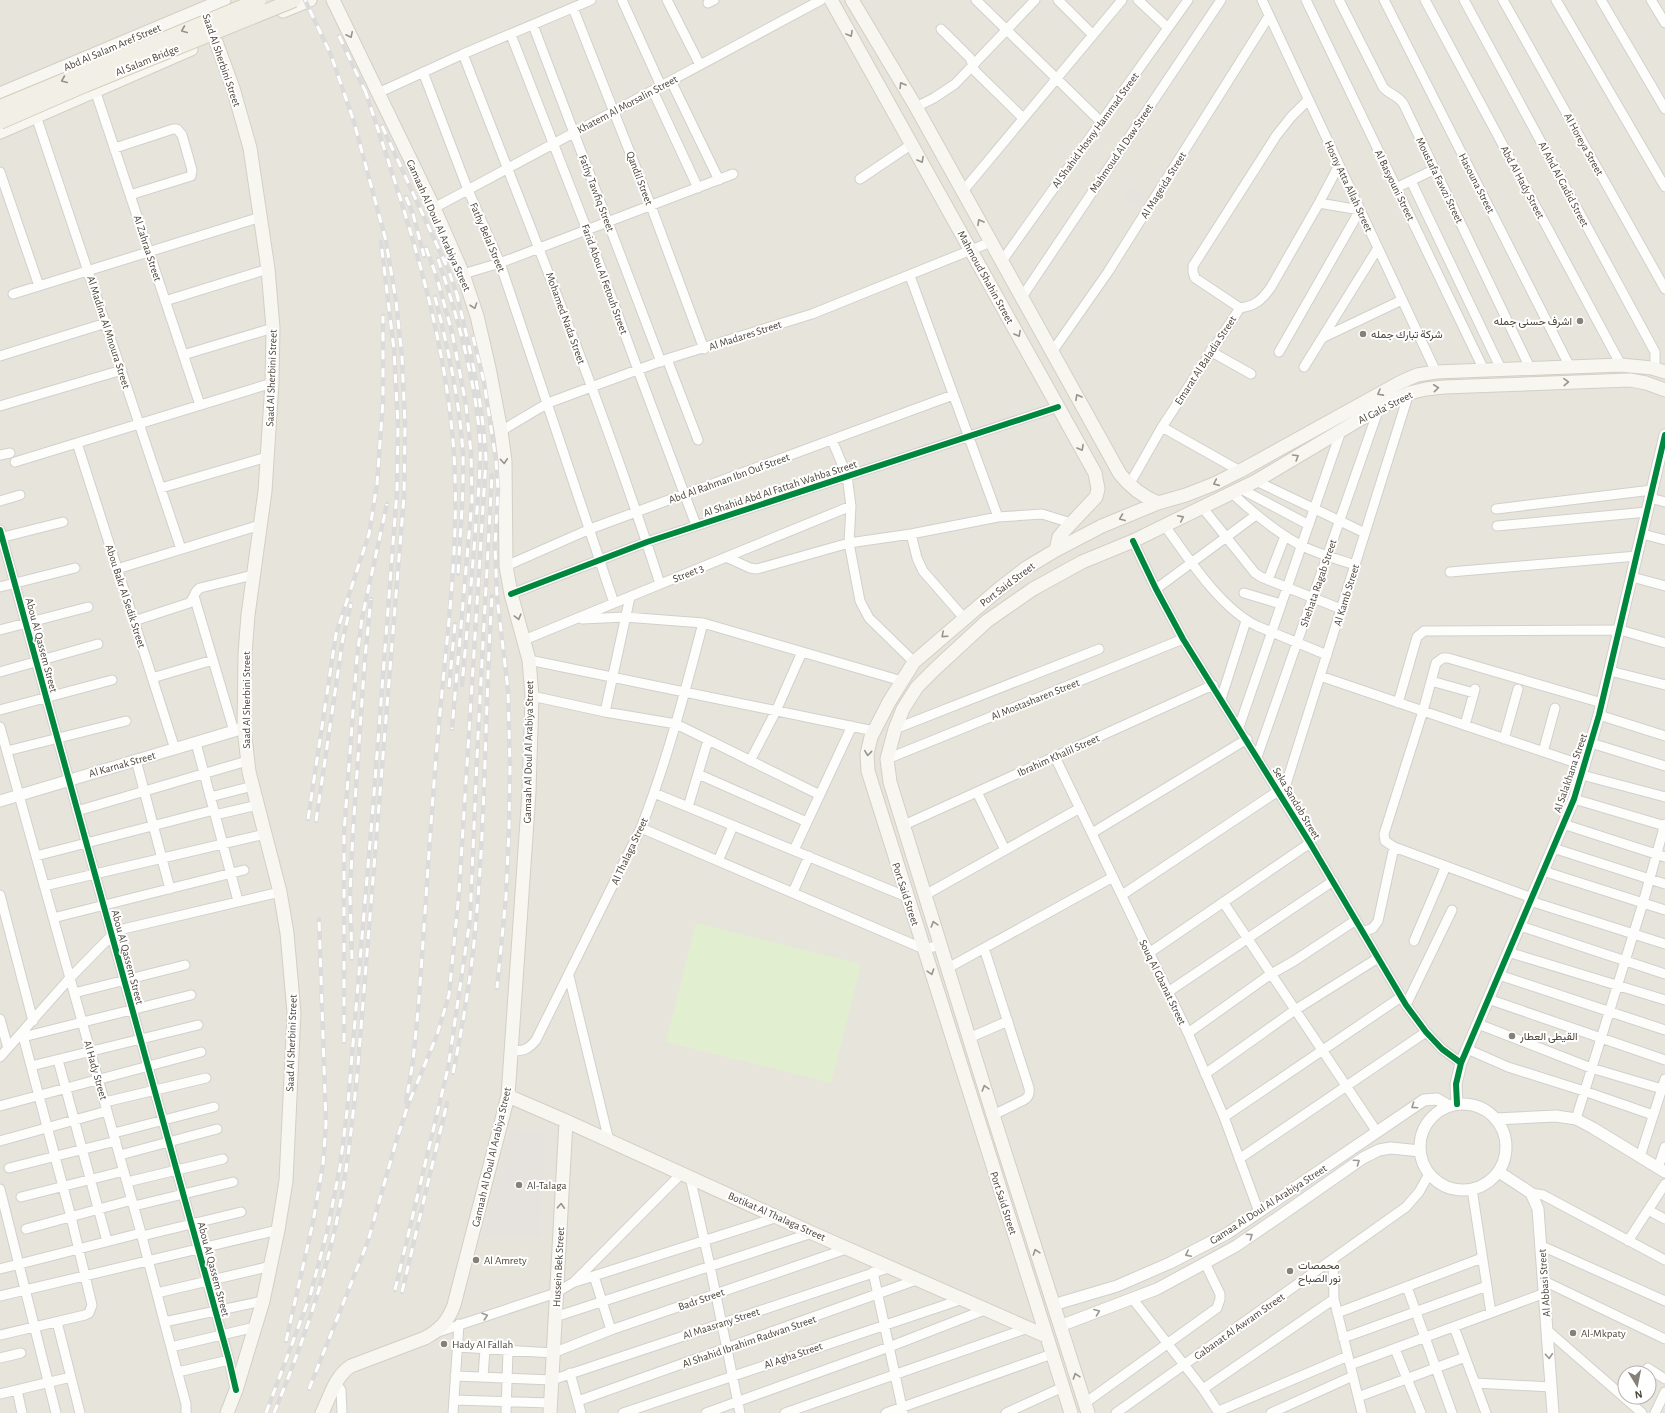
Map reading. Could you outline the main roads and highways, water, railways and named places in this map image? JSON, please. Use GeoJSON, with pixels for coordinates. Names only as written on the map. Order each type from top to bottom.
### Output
{"type":"FeatureCollection","features":[{"type":"Feature","properties":{"kind":"main road","name":"Abd Al Salam Aref Street"},"geometry":{"type":"LineString","coordinates":[[0,94],[224,0]]}},
{"type":"Feature","properties":{"kind":"main road","name":"Al Salam Bridge"},"geometry":{"type":"LineString","coordinates":[[0,107],[259,0]]}},
{"type":"Feature","properties":{"kind":"main road","name":"Al Salam Bridge"},"geometry":{"type":"LineString","coordinates":[[0,122],[84,85],[294,0]]}},
{"type":"Feature","properties":{"kind":"main road"},"geometry":{"type":"LineString","coordinates":[[0,132],[216,38],[310,0]]}},
{"type":"Feature","properties":{"kind":"main road","name":"Gamaah Al Doul Al Arabiya Street"},"geometry":{"type":"LineString","coordinates":[[322,1413],[336,1383],[342,1374],[351,1366],[435,1333],[443,1326],[450,1316],[454,1305],[508,1096],[529,792],[532,696],[529,660],[511,594],[506,566],[505,461],[501,430],[490,368],[477,316],[463,274],[434,208],[333,0]]}},
{"type":"Feature","properties":{"kind":"main road","name":"Mahmoud Shahin Street"},"geometry":{"type":"LineString","coordinates":[[831,0],[1095,473],[1098,481],[1096,497],[1059,537],[1056,550]]}},
{"type":"Feature","properties":{"kind":"main road","name":"Mahmoud Shahin Street"},"geometry":{"type":"LineString","coordinates":[[852,0],[916,107],[1120,474],[1142,496],[1158,503]]}},
{"type":"Feature","properties":{"kind":"main road","name":"Saad Al Sherbini Street"},"geometry":{"type":"LineString","coordinates":[[204,9],[216,38],[233,88],[250,148],[268,269],[273,328],[272,383],[265,491],[248,615],[239,730],[280,892],[287,933],[294,1013],[286,1181],[278,1230],[263,1301],[236,1390],[227,1413]]}},
{"type":"Feature","properties":{"kind":"main road"},"geometry":{"type":"LineString","coordinates":[[931,178],[950,169]]}},
{"type":"Feature","properties":{"kind":"main road","name":"Al Gala' Street"},"geometry":{"type":"LineString","coordinates":[[1158,503],[1186,495],[1240,472],[1401,382],[1418,375],[1436,372],[1621,365],[1660,369]]}},
{"type":"Feature","properties":{"kind":"main road"},"geometry":{"type":"LineString","coordinates":[[1536,368],[1542,383]]}},
{"type":"Feature","properties":{"kind":"main road","name":"Al Gala' Street"},"geometry":{"type":"LineString","coordinates":[[1133,541],[1256,481],[1379,408],[1409,393],[1444,387],[1630,380],[1646,383],[1665,390]]}},
{"type":"Feature","properties":{"kind":"main road"},"geometry":{"type":"LineString","coordinates":[[1326,424],[1337,433]]}},
{"type":"Feature","properties":{"kind":"main road","name":"Port Said Street"},"geometry":{"type":"LineString","coordinates":[[1071,1413],[907,897],[868,771],[867,754],[874,731],[914,662],[964,618],[1026,568],[1056,550],[1102,526],[1158,503]]}},
{"type":"Feature","properties":{"kind":"main road","name":"Port Said Street"},"geometry":{"type":"LineString","coordinates":[[1086,1408],[993,1115],[890,782],[887,759],[895,729],[903,709],[917,688],[934,669],[987,621],[1032,589],[1082,562],[1133,541]]}},
{"type":"Feature","properties":{"kind":"main road"},"geometry":{"type":"LineString","coordinates":[[976,608],[987,621]]}},
{"type":"Feature","properties":{"kind":"main road","name":"Botikat Al Thalaga Street"},"geometry":{"type":"LineString","coordinates":[[508,1096],[779,1216],[812,1233],[891,1266],[1046,1336]]}},
{"type":"Feature","properties":{"kind":"main road","name":"Hussein Bek Street"},"geometry":{"type":"LineString","coordinates":[[550,1408],[566,1121]]}},
{"type":"Feature","properties":{"kind":"railway"},"geometry":{"type":"LineString","coordinates":[[274,1413],[303,1339],[327,1262],[342,1193],[347,1160],[357,1077],[404,496],[405,424],[402,357],[396,301],[386,241],[354,122],[331,55],[305,0]]}},
{"type":"Feature","properties":{"kind":"railway"},"geometry":{"type":"LineString","coordinates":[[339,36],[367,95]]}},
{"type":"Feature","properties":{"kind":"railway"},"geometry":{"type":"LineString","coordinates":[[365,90],[405,212],[428,294],[445,378],[454,456],[454,562],[437,740],[418,1011],[413,1061],[406,1102]]}},
{"type":"Feature","properties":{"kind":"railway"},"geometry":{"type":"LineString","coordinates":[[382,126],[448,269],[459,300]]}},
{"type":"Feature","properties":{"kind":"railway"},"geometry":{"type":"LineString","coordinates":[[406,197],[413,214],[424,256]]}},
{"type":"Feature","properties":{"kind":"railway"},"geometry":{"type":"LineString","coordinates":[[266,1413],[310,1296],[327,1232],[340,1167],[348,1103],[373,807],[397,491],[398,425],[394,350],[381,242]]}},
{"type":"Feature","properties":{"kind":"railway"},"geometry":{"type":"LineString","coordinates":[[426,248],[436,275],[452,332],[466,405],[471,453],[472,500],[452,729]]}},
{"type":"Feature","properties":{"kind":"railway"},"geometry":{"type":"LineString","coordinates":[[438,259],[465,349],[478,419],[480,441],[478,492],[462,685]]}},
{"type":"Feature","properties":{"kind":"railway"},"geometry":{"type":"LineString","coordinates":[[309,1389],[368,1241],[408,1105],[437,1035],[449,995],[459,893],[486,459],[479,397],[457,295]]}},
{"type":"Feature","properties":{"kind":"railway"},"geometry":{"type":"LineString","coordinates":[[435,297],[453,375],[463,455],[462,514],[458,574]]}},
{"type":"Feature","properties":{"kind":"railway"},"geometry":{"type":"LineString","coordinates":[[308,819],[336,634],[369,534],[377,484],[383,401],[383,316]]}},
{"type":"Feature","properties":{"kind":"railway"},"geometry":{"type":"LineString","coordinates":[[473,337],[484,382],[496,461],[498,489],[495,546],[497,597],[508,690],[510,764],[509,828],[506,897],[497,988]]}},
{"type":"Feature","properties":{"kind":"railway"},"geometry":{"type":"LineString","coordinates":[[395,1290],[448,1068],[470,919],[492,475]]}},
{"type":"Feature","properties":{"kind":"railway"},"geometry":{"type":"LineString","coordinates":[[344,1042],[344,833],[357,657],[362,618],[387,504]]}},
{"type":"Feature","properties":{"kind":"railway"},"geometry":{"type":"LineString","coordinates":[[453,1073],[467,998],[476,921],[482,840],[492,596]]}},
{"type":"Feature","properties":{"kind":"railway"},"geometry":{"type":"LineString","coordinates":[[352,959],[350,896],[353,831],[365,657],[371,599]]}},
{"type":"Feature","properties":{"kind":"railway"},"geometry":{"type":"LineString","coordinates":[[316,821],[343,638],[351,604]]}},
{"type":"Feature","properties":{"kind":"railway"},"geometry":{"type":"LineString","coordinates":[[449,687],[455,624]]}},
{"type":"Feature","properties":{"kind":"railway"},"geometry":{"type":"LineString","coordinates":[[286,1341],[313,1222],[323,1164],[326,1124],[319,919]]}},
{"type":"Feature","properties":{"kind":"railway"},"geometry":{"type":"LineString","coordinates":[[402,1292],[447,1103]]}},
{"type":"Feature","properties":{"kind":"place","name":"اشرف حسنى جمله"},"geometry":{"type":"Point","coordinates":[1580,321]}},
{"type":"Feature","properties":{"kind":"place","name":"شركة تبارك جمله"},"geometry":{"type":"Point","coordinates":[1363,334]}},
{"type":"Feature","properties":{"kind":"place","name":"القيطى العطار"},"geometry":{"type":"Point","coordinates":[1512,1036]}},
{"type":"Feature","properties":{"kind":"place","name":"Al-Talaga"},"geometry":{"type":"Point","coordinates":[519,1185]}},
{"type":"Feature","properties":{"kind":"place","name":"Al Amrety"},"geometry":{"type":"Point","coordinates":[476,1260]}},
{"type":"Feature","properties":{"kind":"place","name":"محمصات نور الصباح"},"geometry":{"type":"Point","coordinates":[1290,1271]}},
{"type":"Feature","properties":{"kind":"place","name":"Al-Mkpaty"},"geometry":{"type":"Point","coordinates":[1573,1333]}},
{"type":"Feature","properties":{"kind":"place","name":"Hady Al Fallah"},"geometry":{"type":"Point","coordinates":[444,1344]}}]}
